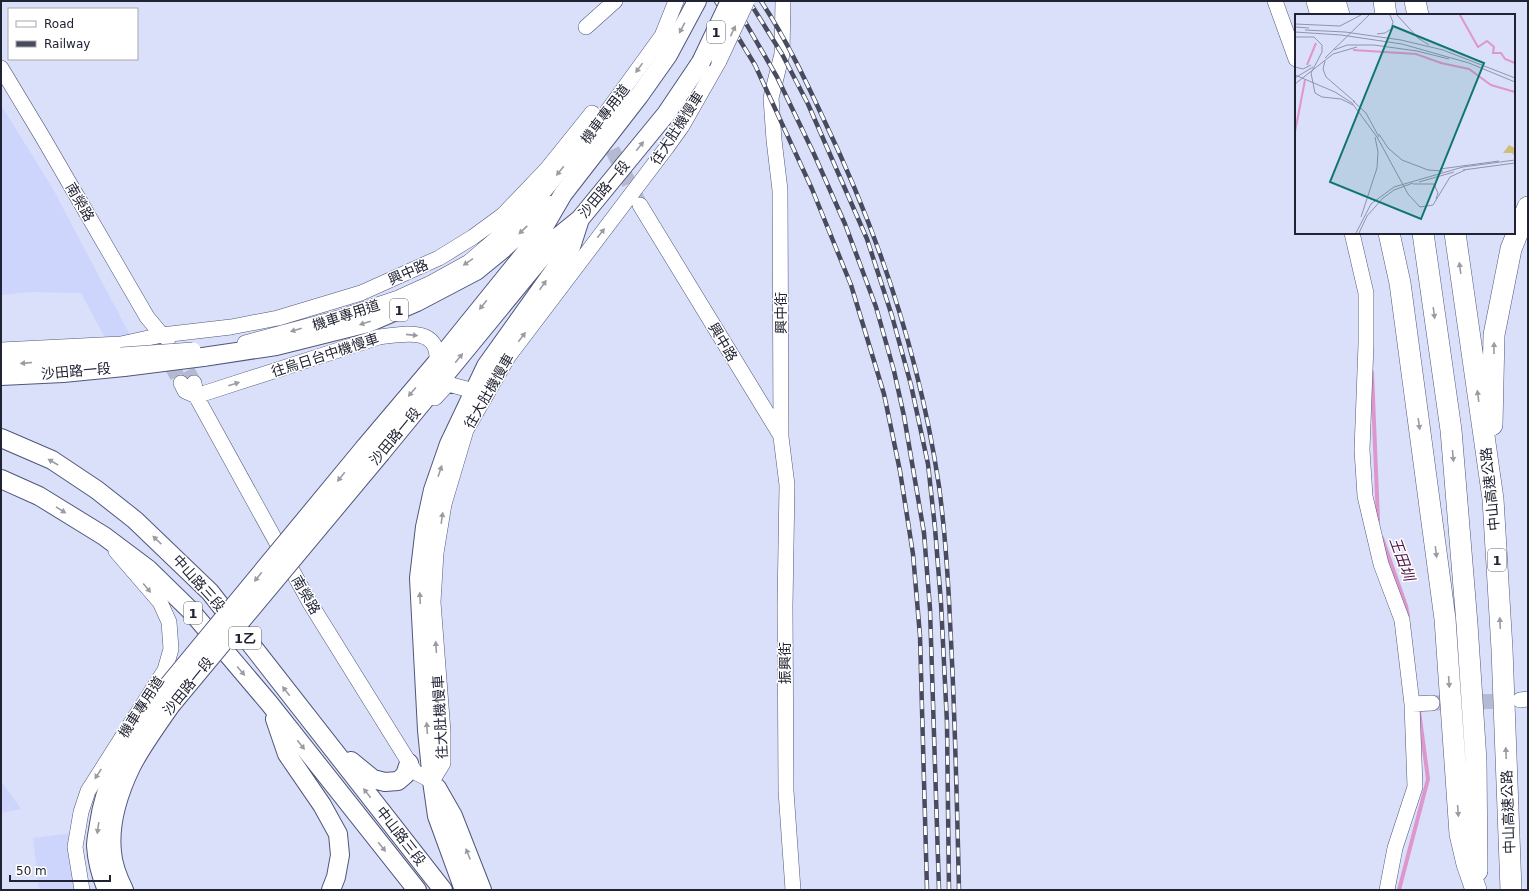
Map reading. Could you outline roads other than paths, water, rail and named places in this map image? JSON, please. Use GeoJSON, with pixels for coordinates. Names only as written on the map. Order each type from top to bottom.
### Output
{"type":"FeatureCollection","features":[{"type":"Feature","properties":{"kind":"highway"},"geometry":{"type":"LineString","coordinates":[[1317,1],[1321,14]]}},
{"type":"Feature","properties":{"kind":"highway"},"geometry":{"type":"LineString","coordinates":[[1335,1],[1339,14]]}},
{"type":"Feature","properties":{"kind":"highway"},"geometry":{"type":"LineString","coordinates":[[1384,1],[1386,14]]}},
{"type":"Feature","properties":{"kind":"highway"},"geometry":{"type":"LineString","coordinates":[[1415,1],[1418,14]]}},
{"type":"Feature","properties":{"kind":"highway"},"geometry":{"type":"LineString","coordinates":[[1493,499],[1492,444],[1494,335],[1510,248],[1528,208]]}},
{"type":"Feature","properties":{"kind":"highway"},"geometry":{"type":"LineString","coordinates":[[1378,234],[1398,332],[1416,402]]}},
{"type":"Feature","properties":{"kind":"highway"},"geometry":{"type":"LineString","coordinates":[[1390,234],[1400,283],[1445,619],[1460,834],[1467,864],[1477,890]]}},
{"type":"Feature","properties":{"kind":"highway"},"geometry":{"type":"LineString","coordinates":[[1423,234],[1450,430],[1468,624],[1476,762],[1477,890]]}},
{"type":"Feature","properties":{"kind":"highway","name":"中山高速公路"},"geometry":{"type":"LineString","coordinates":[[1455,234],[1493,499],[1502,650],[1511,890]]}},
{"type":"Feature","properties":{"kind":"main road","name":"沙田路一段"},"geometry":{"type":"LineString","coordinates":[[1,376],[63,373],[122,361],[284,344],[368,323],[417,302],[476,271],[503,249],[562,194],[639,96],[668,55],[697,1]]}},
{"type":"Feature","properties":{"kind":"main road","name":"沙田路一段"},"geometry":{"type":"LineString","coordinates":[[107,890],[101,874],[96,844],[101,808],[114,772],[125,748],[169,703],[377,452],[559,236],[580,219],[666,114],[701,62],[730,1]]}},
{"type":"Feature","properties":{"kind":"main road","name":"沙田路一段"},"geometry":{"type":"LineString","coordinates":[[377,452],[437,362],[538,237],[562,194]]}},
{"type":"Feature","properties":{"kind":"main road"},"geometry":{"type":"LineString","coordinates":[[464,890],[437,816],[432,781],[427,730],[419,578],[424,527],[433,490],[449,444],[481,391],[486,366],[571,247],[580,219]]}},
{"type":"Feature","properties":{"kind":"main road","name":"中山路三段"},"geometry":{"type":"LineString","coordinates":[[1,438],[52,460],[97,490],[136,520],[210,592],[443,890]]}},
{"type":"Feature","properties":{"kind":"main road","name":"中山路三段"},"geometry":{"type":"LineString","coordinates":[[1,479],[39,496],[104,536],[148,568],[191,611],[269,703],[417,890]]}},
{"type":"Feature","properties":{"kind":"main road","name":"沙田路一段"},"geometry":{"type":"LineString","coordinates":[[124,890],[117,876],[112,852],[112,826],[122,790],[132,766],[169,703]]}},
{"type":"Feature","properties":{"kind":"main road","name":"1"},"geometry":{"type":"LineString","coordinates":[[269,703],[287,754],[322,805],[338,834],[340,855],[336,877],[331,890]]}},
{"type":"Feature","properties":{"kind":"main road"},"geometry":{"type":"LineString","coordinates":[[325,741],[373,779],[385,782],[398,781],[404,776],[409,763]]}},
{"type":"Feature","properties":{"kind":"main road"},"geometry":{"type":"LineString","coordinates":[[432,781],[453,816],[482,890]]}},
{"type":"Feature","properties":{"kind":"street"},"geometry":{"type":"LineString","coordinates":[[586,28],[615,1]]}},
{"type":"Feature","properties":{"kind":"street","name":"機車專用道"},"geometry":{"type":"LineString","coordinates":[[199,354],[338,318],[398,298],[430,284],[469,262],[497,238],[545,190],[593,131],[662,36],[676,1]]}},
{"type":"Feature","properties":{"kind":"street","name":"往大肚機慢車"},"geometry":{"type":"LineString","coordinates":[[481,391],[678,131],[719,61],[747,1]]}},
{"type":"Feature","properties":{"kind":"street"},"geometry":{"type":"LineString","coordinates":[[1275,1],[1295,56]]}},
{"type":"Feature","properties":{"kind":"street","name":"興中街"},"geometry":{"type":"LineString","coordinates":[[781,437],[780,190],[771,98],[782,54],[782,3]]}},
{"type":"Feature","properties":{"kind":"street","name":"南榮路"},"geometry":{"type":"LineString","coordinates":[[1,68],[147,317],[164,340]]}},
{"type":"Feature","properties":{"kind":"street","name":"興中路"},"geometry":{"type":"LineString","coordinates":[[164,340],[278,318],[361,293],[439,258],[473,237],[503,215],[547,169],[592,113],[597,119]]}},
{"type":"Feature","properties":{"kind":"street","name":"興中路"},"geometry":{"type":"LineString","coordinates":[[640,205],[781,437]]}},
{"type":"Feature","properties":{"kind":"street"},"geometry":{"type":"LineString","coordinates":[[1352,234],[1366,293],[1366,344],[1362,450],[1365,496],[1381,564],[1402,620],[1412,704],[1415,787],[1395,848],[1387,890]]}},
{"type":"Feature","properties":{"kind":"street","name":"往烏日台中機慢車"},"geometry":{"type":"LineString","coordinates":[[190,387],[379,337],[403,334],[426,337],[432,340],[437,350],[437,362]]}},
{"type":"Feature","properties":{"kind":"street"},"geometry":{"type":"LineString","coordinates":[[1,350],[121,344],[164,340]]}},
{"type":"Feature","properties":{"kind":"street"},"geometry":{"type":"LineString","coordinates":[[1,365],[122,361]]}},
{"type":"Feature","properties":{"kind":"street"},"geometry":{"type":"LineString","coordinates":[[377,452],[448,384],[481,391]]}},
{"type":"Feature","properties":{"kind":"street","name":"南榮路"},"geometry":{"type":"LineString","coordinates":[[190,387],[310,603],[415,772],[432,781]]}},
{"type":"Feature","properties":{"kind":"street","name":"振興街"},"geometry":{"type":"LineString","coordinates":[[781,437],[787,485],[784,606],[786,791],[793,890]]}},
{"type":"Feature","properties":{"kind":"street","name":"機車專用道"},"geometry":{"type":"LineString","coordinates":[[82,890],[75,848],[81,812],[88,790],[165,670],[171,649],[169,622],[160,602],[104,536]]}},
{"type":"Feature","properties":{"kind":"street"},"geometry":{"type":"LineString","coordinates":[[129,890],[121,875],[116,852],[116,827],[124,791],[169,703]]}},
{"type":"Feature","properties":{"kind":"street"},"geometry":{"type":"LineString","coordinates":[[269,703],[283,754],[319,807],[333,835],[335,856],[331,876],[326,890]]}},
{"type":"Feature","properties":{"kind":"street"},"geometry":{"type":"LineString","coordinates":[[1412,704],[1432,703]]}},
{"type":"Feature","properties":{"kind":"waterway","name":"王田圳"},"geometry":{"type":"LineString","coordinates":[[1372,372],[1378,521]]}},
{"type":"Feature","properties":{"kind":"waterway","name":"王田圳"},"geometry":{"type":"LineString","coordinates":[[1382,538],[1406,606],[1408,616]]}},
{"type":"Feature","properties":{"kind":"waterway","name":"王田圳"},"geometry":{"type":"LineString","coordinates":[[1399,890],[1428,779],[1419,711]]}},
{"type":"Feature","properties":{"kind":"tunnel"},"geometry":{"type":"LineString","coordinates":[[602,129],[639,203]]}},
{"type":"Feature","properties":{"kind":"tunnel"},"geometry":{"type":"LineString","coordinates":[[159,343],[181,383]]}},
{"type":"Feature","properties":{"kind":"tunnel"},"geometry":{"type":"LineString","coordinates":[[177,350],[194,383]]}},
{"type":"Feature","properties":{"kind":"tunnel"},"geometry":{"type":"LineString","coordinates":[[1432,703],[1513,701]]}},
{"type":"Feature","properties":{"kind":"railway"},"geometry":{"type":"LineString","coordinates":[[716,1],[755,65],[812,189],[851,285],[884,394],[900,471],[913,554],[920,636],[927,890]]}},
{"type":"Feature","properties":{"kind":"railway"},"geometry":{"type":"LineString","coordinates":[[733,1],[777,77],[814,154],[845,224],[876,307],[894,371],[904,416],[924,533],[930,609],[939,890]]}},
{"type":"Feature","properties":{"kind":"railway"},"geometry":{"type":"LineString","coordinates":[[749,1],[782,54],[808,104],[867,239],[892,316],[911,385],[928,464],[941,603],[947,723],[949,890]]}},
{"type":"Feature","properties":{"kind":"railway"},"geometry":{"type":"LineString","coordinates":[[761,1],[779,30],[802,74],[844,164],[863,209],[880,253],[895,299],[921,391],[939,486],[946,554],[957,789],[959,890]]}}]}
